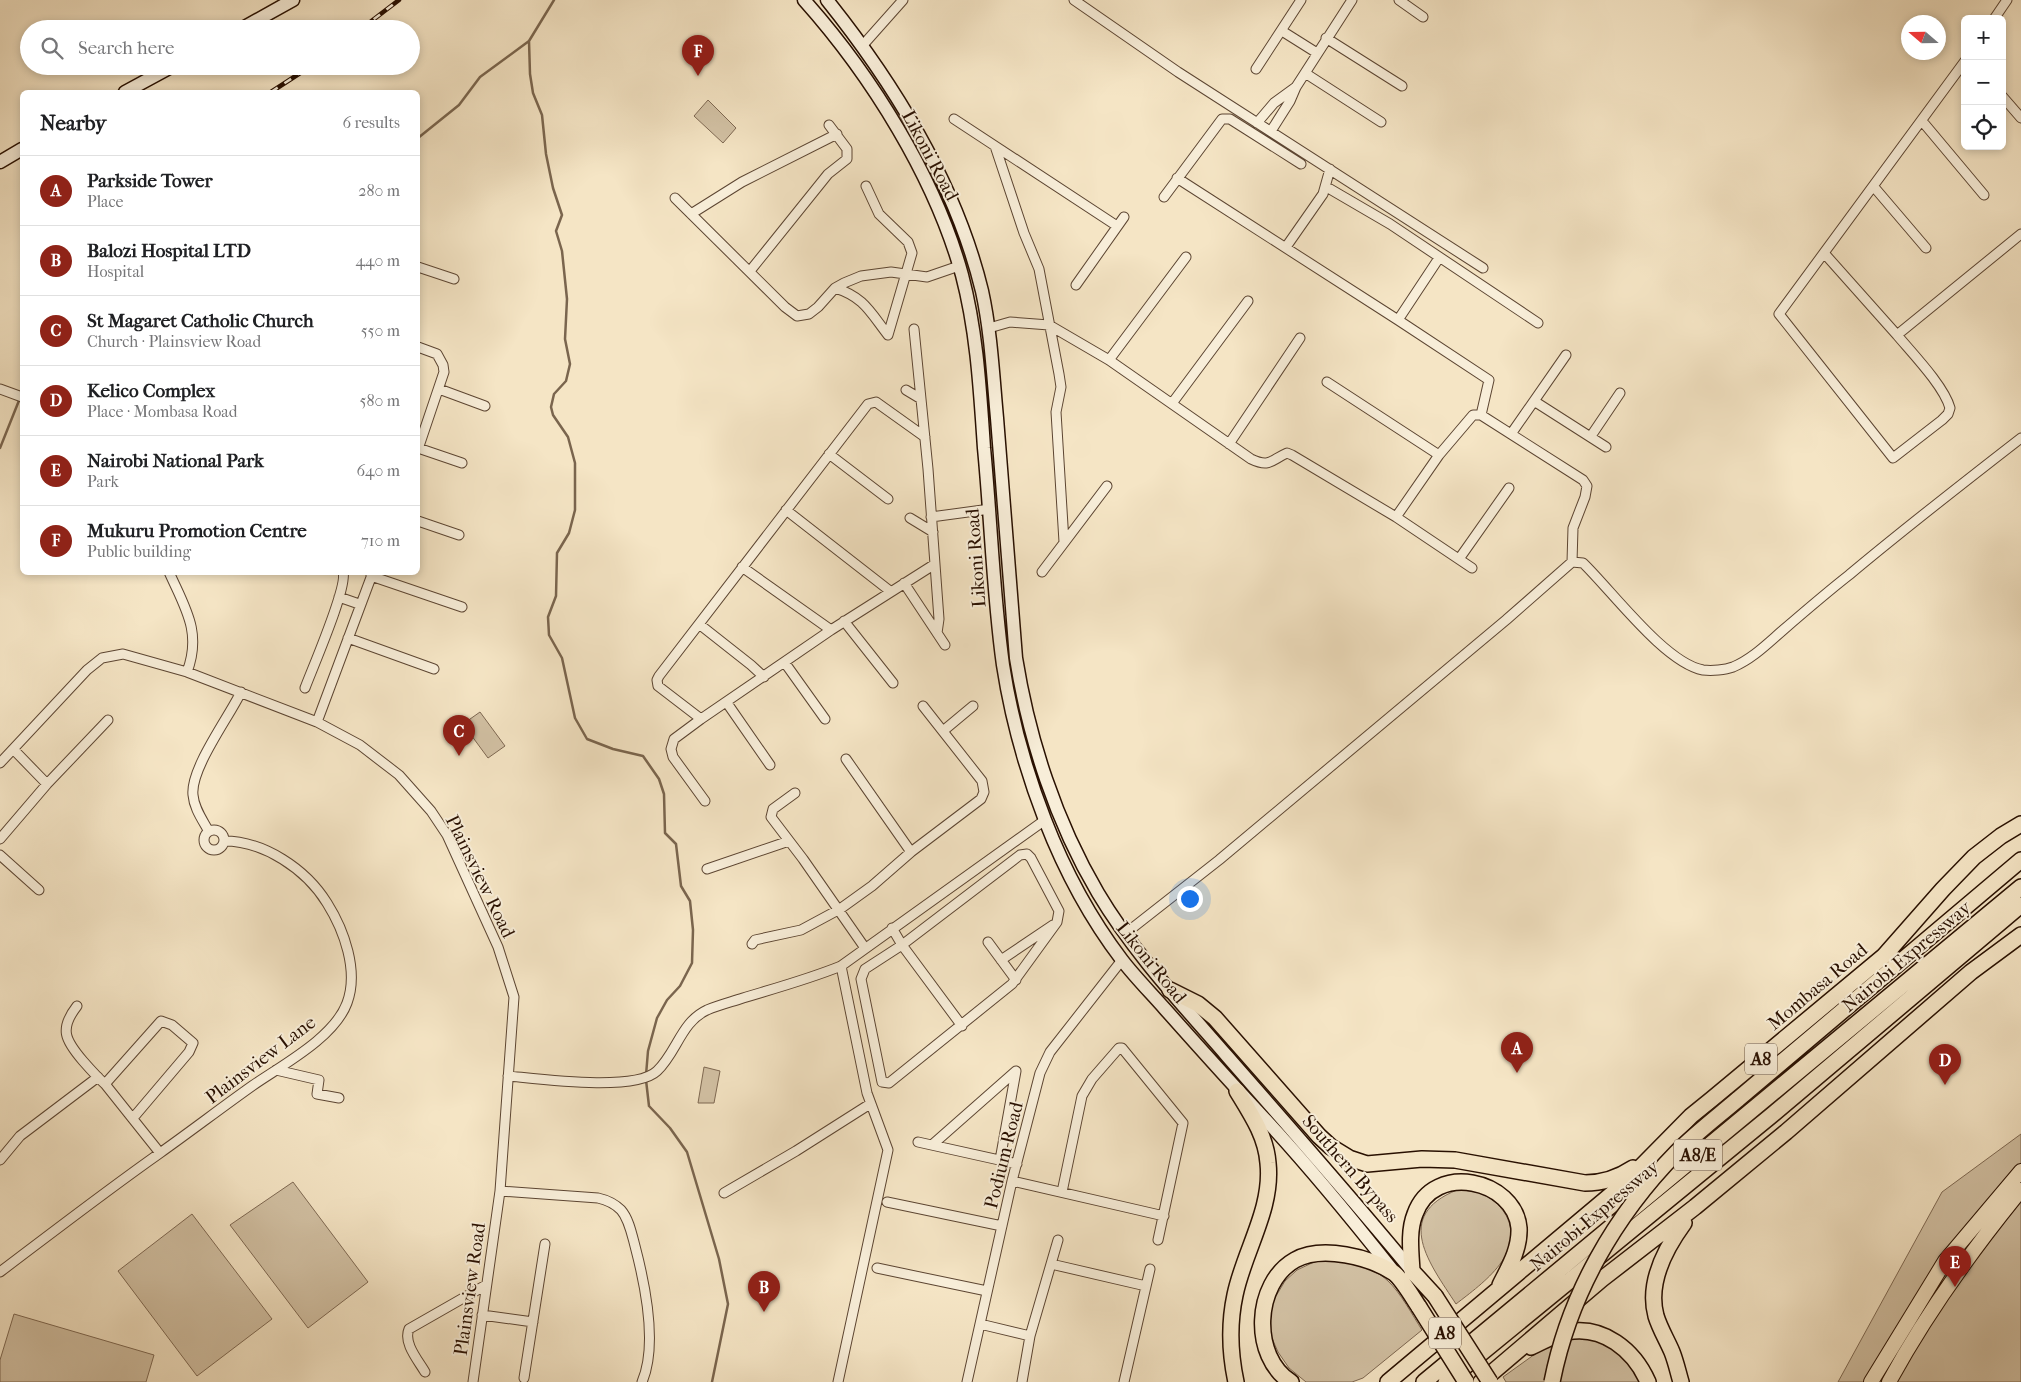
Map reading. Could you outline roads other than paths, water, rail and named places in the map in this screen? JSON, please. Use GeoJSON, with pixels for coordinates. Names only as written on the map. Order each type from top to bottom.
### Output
{"type":"FeatureCollection","features":[{"type":"Feature","properties":{"kind":"highway","name":"Mombasa Road"},"geometry":{"type":"LineString","coordinates":[[1497,1291],[1625,1183],[1712,1099],[1884,956],[1974,857],[2001,836],[2021,824]]}},
{"type":"Feature","properties":{"kind":"highway"},"geometry":{"type":"LineString","coordinates":[[1552,1382],[1568,1321],[1601,1252],[1626,1210],[1677,1152],[2021,860]]}},
{"type":"Feature","properties":{"kind":"highway","name":"Nairobi Expressway"},"geometry":{"type":"LineString","coordinates":[[1424,1382],[2021,887]]}},
{"type":"Feature","properties":{"kind":"highway","name":"Nairobi Expressway"},"geometry":{"type":"LineString","coordinates":[[1446,1382],[1772,1115],[2021,905]]}},
{"type":"Feature","properties":{"kind":"highway"},"geometry":{"type":"LineString","coordinates":[[1482,1382],[1602,1279],[1695,1208],[1786,1132],[1971,972],[2021,935]]}},
{"type":"Feature","properties":{"kind":"highway"},"geometry":{"type":"LineString","coordinates":[[1884,956],[1894,956],[1930,938]]}},
{"type":"Feature","properties":{"kind":"highway"},"geometry":{"type":"LineString","coordinates":[[1170,990],[1198,1004],[1215,1018],[1319,1136],[1331,1147],[1349,1158],[1367,1164],[1422,1159],[1455,1160],[1585,1183],[1599,1183],[1621,1176],[1652,1155]]}},
{"type":"Feature","properties":{"kind":"highway"},"geometry":{"type":"LineString","coordinates":[[1236,1382],[1231,1335],[1235,1295],[1259,1221],[1268,1183],[1268,1163],[1261,1131],[1237,1090]]}},
{"type":"Feature","properties":{"kind":"highway"},"geometry":{"type":"LineString","coordinates":[[1412,1271],[1414,1214],[1422,1200],[1435,1187],[1447,1182],[1470,1182],[1484,1186],[1510,1205],[1519,1227],[1518,1247],[1497,1291]]}},
{"type":"Feature","properties":{"kind":"highway"},"geometry":{"type":"LineString","coordinates":[[1681,1382],[1673,1354],[1656,1316],[1654,1300],[1656,1281],[1662,1259],[1673,1238],[1695,1208]]}},
{"type":"Feature","properties":{"kind":"highway"},"geometry":{"type":"LineString","coordinates":[[1291,1382],[1274,1364],[1268,1353],[1262,1324],[1264,1308],[1270,1289],[1286,1267],[1296,1259],[1315,1253],[1330,1252],[1369,1262],[1396,1274]]}},
{"type":"Feature","properties":{"kind":"highway","name":"Southern Bypass"},"geometry":{"type":"LineString","coordinates":[[1412,1271],[1435,1296],[1490,1382]]}},
{"type":"Feature","properties":{"kind":"highway","name":"Southern Bypass"},"geometry":{"type":"LineString","coordinates":[[1396,1274],[1466,1382]]}},
{"type":"Feature","properties":{"kind":"highway","name":"A8"},"geometry":{"type":"LineString","coordinates":[[1391,1379],[1497,1291]]}},
{"type":"Feature","properties":{"kind":"highway"},"geometry":{"type":"LineString","coordinates":[[1516,1354],[1564,1332],[1581,1330],[1600,1334],[1616,1342],[1630,1353],[1642,1368],[1648,1382]]}},
{"type":"Feature","properties":{"kind":"highway"},"geometry":{"type":"LineString","coordinates":[[1380,1382],[1391,1379]]}},
{"type":"Feature","properties":{"kind":"main road"},"geometry":{"type":"LineString","coordinates":[[257,20],[293,0]]}},
{"type":"Feature","properties":{"kind":"main road","name":"Likoni Road"},"geometry":{"type":"LineString","coordinates":[[804,0],[828,26],[905,143],[928,185],[942,216],[958,266],[973,331],[980,386],[996,592],[1006,684],[1025,758],[1045,820],[1085,904],[1122,960],[1237,1090]]}},
{"type":"Feature","properties":{"kind":"main road","name":"Likoni Road"},"geometry":{"type":"LineString","coordinates":[[827,0],[863,45],[918,133],[955,207],[979,281],[989,328],[1005,505],[1016,658],[1039,756],[1059,812],[1086,872],[1099,895],[1126,933],[1170,990]]}},
{"type":"Feature","properties":{"kind":"main road"},"geometry":{"type":"LineString","coordinates":[[129,90],[156,75]]}},
{"type":"Feature","properties":{"kind":"main road"},"geometry":{"type":"LineString","coordinates":[[0,162],[20,150]]}},
{"type":"Feature","properties":{"kind":"main road"},"geometry":{"type":"LineString","coordinates":[[1045,820],[1059,812]]}},
{"type":"Feature","properties":{"kind":"main road","name":"Southern Bypass"},"geometry":{"type":"LineString","coordinates":[[1170,990],[1360,1207],[1412,1271]]}},
{"type":"Feature","properties":{"kind":"main road","name":"Southern Bypass"},"geometry":{"type":"LineString","coordinates":[[1237,1090],[1340,1204],[1396,1274]]}},
{"type":"Feature","properties":{"kind":"main road"},"geometry":{"type":"LineString","coordinates":[[1871,1382],[1945,1261],[2021,1170]]}},
{"type":"Feature","properties":{"kind":"main road"},"geometry":{"type":"LineString","coordinates":[[1889,1382],[1900,1361],[1961,1268],[2021,1190]]}},
{"type":"Feature","properties":{"kind":"street"},"geometry":{"type":"LineString","coordinates":[[863,45],[903,0]]}},
{"type":"Feature","properties":{"kind":"street"},"geometry":{"type":"LineString","coordinates":[[1074,0],[1178,72],[1483,268]]}},
{"type":"Feature","properties":{"kind":"street"},"geometry":{"type":"LineString","coordinates":[[1256,69],[1302,0]]}},
{"type":"Feature","properties":{"kind":"street"},"geometry":{"type":"LineString","coordinates":[[1272,132],[1304,73],[1352,0]]}},
{"type":"Feature","properties":{"kind":"street"},"geometry":{"type":"LineString","coordinates":[[1399,0],[1423,17]]}},
{"type":"Feature","properties":{"kind":"street"},"geometry":{"type":"LineString","coordinates":[[1997,15],[2008,0]]}},
{"type":"Feature","properties":{"kind":"street"},"geometry":{"type":"LineString","coordinates":[[1282,31],[1317,53]]}},
{"type":"Feature","properties":{"kind":"street"},"geometry":{"type":"LineString","coordinates":[[1326,38],[1402,86]]}},
{"type":"Feature","properties":{"kind":"street"},"geometry":{"type":"LineString","coordinates":[[1824,253],[1897,335],[1946,398],[1950,408],[1948,414],[1942,420],[1893,458],[1779,314],[1961,67]]}},
{"type":"Feature","properties":{"kind":"street"},"geometry":{"type":"LineString","coordinates":[[1304,73],[1381,122]]}},
{"type":"Feature","properties":{"kind":"street"},"geometry":{"type":"LineString","coordinates":[[1257,123],[1274,103],[1296,87]]}},
{"type":"Feature","properties":{"kind":"street"},"geometry":{"type":"LineString","coordinates":[[2006,101],[2021,118]]}},
{"type":"Feature","properties":{"kind":"street"},"geometry":{"type":"LineString","coordinates":[[1164,197],[1219,122],[1226,118],[1234,121],[1301,164]]}},
{"type":"Feature","properties":{"kind":"street"},"geometry":{"type":"LineString","coordinates":[[954,119],[1117,226]]}},
{"type":"Feature","properties":{"kind":"street"},"geometry":{"type":"LineString","coordinates":[[1922,121],[1984,195]]}},
{"type":"Feature","properties":{"kind":"street"},"geometry":{"type":"LineString","coordinates":[[750,271],[828,174],[847,159],[848,149],[829,125]]}},
{"type":"Feature","properties":{"kind":"street"},"geometry":{"type":"LineString","coordinates":[[691,214],[742,182],[837,134]]}},
{"type":"Feature","properties":{"kind":"street"},"geometry":{"type":"LineString","coordinates":[[996,146],[1024,233],[1039,269],[1061,387],[1056,412],[1064,542]]}},
{"type":"Feature","properties":{"kind":"street"},"geometry":{"type":"LineString","coordinates":[[1326,192],[1330,169]]}},
{"type":"Feature","properties":{"kind":"street"},"geometry":{"type":"LineString","coordinates":[[1286,247],[1340,176]]}},
{"type":"Feature","properties":{"kind":"street"},"geometry":{"type":"LineString","coordinates":[[1177,178],[1286,247],[1488,380],[1488,390],[1481,415]]}},
{"type":"Feature","properties":{"kind":"street"},"geometry":{"type":"LineString","coordinates":[[835,288],[852,293],[888,335],[912,257],[908,242],[879,214],[866,186]]}},
{"type":"Feature","properties":{"kind":"street"},"geometry":{"type":"LineString","coordinates":[[1874,187],[1926,248]]}},
{"type":"Feature","properties":{"kind":"street"},"geometry":{"type":"LineString","coordinates":[[1326,192],[1390,224],[1538,323]]}},
{"type":"Feature","properties":{"kind":"street"},"geometry":{"type":"LineString","coordinates":[[675,198],[785,308],[797,316],[809,314],[835,288],[870,273],[891,272],[927,277],[958,266]]}},
{"type":"Feature","properties":{"kind":"street"},"geometry":{"type":"LineString","coordinates":[[1076,285],[1124,217]]}},
{"type":"Feature","properties":{"kind":"street"},"geometry":{"type":"LineString","coordinates":[[1897,335],[2021,234]]}},
{"type":"Feature","properties":{"kind":"street"},"geometry":{"type":"LineString","coordinates":[[1109,360],[1186,257]]}},
{"type":"Feature","properties":{"kind":"street"},"geometry":{"type":"LineString","coordinates":[[1398,320],[1439,258]]}},
{"type":"Feature","properties":{"kind":"street"},"geometry":{"type":"LineString","coordinates":[[420,268],[454,279]]}},
{"type":"Feature","properties":{"kind":"street"},"geometry":{"type":"LineString","coordinates":[[1173,402],[1248,300]]}},
{"type":"Feature","properties":{"kind":"street"},"geometry":{"type":"LineString","coordinates":[[989,328],[1010,322],[1049,325],[1109,360],[1173,402],[1251,459],[1265,464],[1287,453],[1292,455],[1396,517],[1472,568]]}},
{"type":"Feature","properties":{"kind":"street"},"geometry":{"type":"LineString","coordinates":[[914,329],[933,532],[939,619],[937,633]]}},
{"type":"Feature","properties":{"kind":"street"},"geometry":{"type":"LineString","coordinates":[[1229,444],[1300,338]]}},
{"type":"Feature","properties":{"kind":"street"},"geometry":{"type":"LineString","coordinates":[[420,348],[437,354],[441,359],[444,372],[420,443]]}},
{"type":"Feature","properties":{"kind":"street"},"geometry":{"type":"LineString","coordinates":[[1512,434],[1566,355]]}},
{"type":"Feature","properties":{"kind":"street"},"geometry":{"type":"LineString","coordinates":[[1327,382],[1439,455]]}},
{"type":"Feature","properties":{"kind":"street"},"geometry":{"type":"LineString","coordinates":[[439,389],[485,406]]}},
{"type":"Feature","properties":{"kind":"street"},"geometry":{"type":"LineString","coordinates":[[2,390],[20,396]]}},
{"type":"Feature","properties":{"kind":"street"},"geometry":{"type":"LineString","coordinates":[[906,390],[921,400]]}},
{"type":"Feature","properties":{"kind":"street"},"geometry":{"type":"LineString","coordinates":[[1591,436],[1620,393]]}},
{"type":"Feature","properties":{"kind":"street"},"geometry":{"type":"LineString","coordinates":[[701,719],[658,686],[659,676],[868,404],[872,401],[876,402],[925,437]]}},
{"type":"Feature","properties":{"kind":"street"},"geometry":{"type":"LineString","coordinates":[[1534,401],[1606,447]]}},
{"type":"Feature","properties":{"kind":"street"},"geometry":{"type":"LineString","coordinates":[[1396,517],[1439,455],[1473,416],[1481,415],[1583,480],[1587,486],[1585,497],[1573,528],[1572,562]]}},
{"type":"Feature","properties":{"kind":"street"},"geometry":{"type":"LineString","coordinates":[[1126,933],[1219,860],[1506,620],[1572,562],[1583,563],[1607,586],[1654,640],[1674,656],[1691,666],[1703,670],[1732,667],[1756,653],[1849,575],[2021,438]]}},
{"type":"Feature","properties":{"kind":"street"},"geometry":{"type":"LineString","coordinates":[[420,450],[462,463]]}},
{"type":"Feature","properties":{"kind":"street"},"geometry":{"type":"LineString","coordinates":[[829,454],[888,498]]}},
{"type":"Feature","properties":{"kind":"street"},"geometry":{"type":"LineString","coordinates":[[1042,572],[1107,486]]}},
{"type":"Feature","properties":{"kind":"street"},"geometry":{"type":"LineString","coordinates":[[1460,560],[1509,488]]}},
{"type":"Feature","properties":{"kind":"street"},"geometry":{"type":"LineString","coordinates":[[931,517],[990,509]]}},
{"type":"Feature","properties":{"kind":"street"},"geometry":{"type":"LineString","coordinates":[[786,510],[890,591]]}},
{"type":"Feature","properties":{"kind":"street"},"geometry":{"type":"LineString","coordinates":[[910,518],[933,532]]}},
{"type":"Feature","properties":{"kind":"street"},"geometry":{"type":"LineString","coordinates":[[420,522],[459,535]]}},
{"type":"Feature","properties":{"kind":"street"},"geometry":{"type":"LineString","coordinates":[[705,801],[675,762],[671,753],[674,739],[844,621],[935,564]]}},
{"type":"Feature","properties":{"kind":"street"},"geometry":{"type":"LineString","coordinates":[[742,567],[831,630]]}},
{"type":"Feature","properties":{"kind":"street"},"geometry":{"type":"LineString","coordinates":[[170,575],[192,626],[193,653],[187,672]]}},
{"type":"Feature","properties":{"kind":"street"},"geometry":{"type":"LineString","coordinates":[[305,688],[339,597],[343,575]]}},
{"type":"Feature","properties":{"kind":"street"},"geometry":{"type":"LineString","coordinates":[[317,722],[372,575]]}},
{"type":"Feature","properties":{"kind":"street"},"geometry":{"type":"LineString","coordinates":[[375,575],[462,607]]}},
{"type":"Feature","properties":{"kind":"street"},"geometry":{"type":"LineString","coordinates":[[904,582],[945,645]]}},
{"type":"Feature","properties":{"kind":"street"},"geometry":{"type":"LineString","coordinates":[[339,597],[360,604]]}},
{"type":"Feature","properties":{"kind":"street"},"geometry":{"type":"LineString","coordinates":[[844,621],[894,683]]}},
{"type":"Feature","properties":{"kind":"street"},"geometry":{"type":"LineString","coordinates":[[699,624],[764,677]]}},
{"type":"Feature","properties":{"kind":"street"},"geometry":{"type":"LineString","coordinates":[[348,638],[434,670]]}},
{"type":"Feature","properties":{"kind":"street","name":"Plainsview Road"},"geometry":{"type":"LineString","coordinates":[[0,763],[72,685],[102,658],[123,654],[187,672],[317,722],[360,745],[399,775],[431,811],[447,835],[498,947],[513,993],[500,1191],[472,1382]]}},
{"type":"Feature","properties":{"kind":"street"},"geometry":{"type":"LineString","coordinates":[[785,663],[825,719]]}},
{"type":"Feature","properties":{"kind":"street"},"geometry":{"type":"LineString","coordinates":[[208,830],[196,807],[193,788],[196,772],[241,692]]}},
{"type":"Feature","properties":{"kind":"street"},"geometry":{"type":"LineString","coordinates":[[727,702],[770,765]]}},
{"type":"Feature","properties":{"kind":"street"},"geometry":{"type":"LineString","coordinates":[[752,944],[755,940],[810,926],[840,910],[872,886],[911,852],[981,799],[984,792],[982,781],[923,706]]}},
{"type":"Feature","properties":{"kind":"street"},"geometry":{"type":"LineString","coordinates":[[942,730],[973,706]]}},
{"type":"Feature","properties":{"kind":"street"},"geometry":{"type":"LineString","coordinates":[[0,839],[47,784],[108,720]]}},
{"type":"Feature","properties":{"kind":"street"},"geometry":{"type":"LineString","coordinates":[[13,749],[47,784]]}},
{"type":"Feature","properties":{"kind":"street"},"geometry":{"type":"LineString","coordinates":[[846,759],[911,852]]}},
{"type":"Feature","properties":{"kind":"street"},"geometry":{"type":"LineString","coordinates":[[795,793],[776,807],[771,813],[771,817],[840,910],[865,948]]}},
{"type":"Feature","properties":{"kind":"street"},"geometry":{"type":"LineString","coordinates":[[508,1076],[613,1083],[637,1080],[657,1072],[687,1026],[696,1016],[707,1010],[841,966],[1045,820]]}},
{"type":"Feature","properties":{"kind":"street"},"geometry":{"type":"LineString","coordinates":[[216,829],[222,834],[224,841],[221,847],[215,850],[208,848],[204,843],[204,836],[208,830],[216,829]]}},
{"type":"Feature","properties":{"kind":"street"},"geometry":{"type":"LineString","coordinates":[[707,869],[789,840]]}},
{"type":"Feature","properties":{"kind":"street","name":"Plainsview Lane"},"geometry":{"type":"LineString","coordinates":[[0,1272],[324,1034],[340,1017],[348,1002],[352,980],[350,956],[333,912],[320,892],[286,862],[271,852],[237,841],[224,841]]}},
{"type":"Feature","properties":{"kind":"street"},"geometry":{"type":"LineString","coordinates":[[1027,854],[1031,858],[1059,911],[1057,922],[1016,980],[962,1026],[889,1083],[884,1084],[880,1080],[861,979],[865,969],[902,945],[1020,855],[1027,854]]}},
{"type":"Feature","properties":{"kind":"street"},"geometry":{"type":"LineString","coordinates":[[0,855],[39,890]]}},
{"type":"Feature","properties":{"kind":"street"},"geometry":{"type":"LineString","coordinates":[[1001,960],[1057,922]]}},
{"type":"Feature","properties":{"kind":"street"},"geometry":{"type":"LineString","coordinates":[[892,928],[902,945],[962,1026]]}},
{"type":"Feature","properties":{"kind":"street"},"geometry":{"type":"LineString","coordinates":[[988,942],[1016,980]]}},
{"type":"Feature","properties":{"kind":"street","name":"Podium Road"},"geometry":{"type":"LineString","coordinates":[[967,1382],[1012,1181],[1044,1062],[1122,960]]}},
{"type":"Feature","properties":{"kind":"street"},"geometry":{"type":"LineString","coordinates":[[838,1382],[887,1155],[886,1145],[867,1093],[841,966]]}},
{"type":"Feature","properties":{"kind":"street"},"geometry":{"type":"LineString","coordinates":[[77,1006],[67,1024],[67,1041],[105,1084],[160,1153]]}},
{"type":"Feature","properties":{"kind":"street"},"geometry":{"type":"LineString","coordinates":[[105,1084],[161,1021],[172,1025],[193,1043],[189,1052],[132,1118]]}},
{"type":"Feature","properties":{"kind":"street"},"geometry":{"type":"LineString","coordinates":[[1062,1192],[1082,1096],[1092,1078],[1121,1047],[1183,1124],[1158,1240]]}},
{"type":"Feature","properties":{"kind":"street"},"geometry":{"type":"LineString","coordinates":[[276,1070],[319,1080],[317,1094],[340,1098]]}},
{"type":"Feature","properties":{"kind":"street"},"geometry":{"type":"LineString","coordinates":[[932,1145],[1016,1071],[1000,1160]]}},
{"type":"Feature","properties":{"kind":"street"},"geometry":{"type":"LineString","coordinates":[[0,1160],[20,1136],[98,1077]]}},
{"type":"Feature","properties":{"kind":"street"},"geometry":{"type":"LineString","coordinates":[[724,1193],[796,1151],[870,1104]]}},
{"type":"Feature","properties":{"kind":"street"},"geometry":{"type":"LineString","coordinates":[[918,1142],[1017,1164]]}},
{"type":"Feature","properties":{"kind":"street"},"geometry":{"type":"LineString","coordinates":[[1012,1181],[1164,1216]]}},
{"type":"Feature","properties":{"kind":"street"},"geometry":{"type":"LineString","coordinates":[[500,1191],[598,1198],[607,1200],[622,1210],[630,1230],[647,1297],[648,1360],[642,1382]]}},
{"type":"Feature","properties":{"kind":"street"},"geometry":{"type":"LineString","coordinates":[[887,1202],[1002,1226]]}},
{"type":"Feature","properties":{"kind":"street"},"geometry":{"type":"LineString","coordinates":[[1022,1382],[1030,1336],[1058,1240]]}},
{"type":"Feature","properties":{"kind":"street"},"geometry":{"type":"LineString","coordinates":[[524,1378],[545,1244]]}},
{"type":"Feature","properties":{"kind":"street"},"geometry":{"type":"LineString","coordinates":[[1051,1264],[1146,1286]]}},
{"type":"Feature","properties":{"kind":"street"},"geometry":{"type":"LineString","coordinates":[[877,1268],[987,1291]]}},
{"type":"Feature","properties":{"kind":"street"},"geometry":{"type":"LineString","coordinates":[[1124,1382],[1150,1269]]}},
{"type":"Feature","properties":{"kind":"street"},"geometry":{"type":"LineString","coordinates":[[425,1372],[408,1342],[407,1334],[409,1329],[486,1285]]}},
{"type":"Feature","properties":{"kind":"street"},"geometry":{"type":"LineString","coordinates":[[482,1315],[533,1322]]}},
{"type":"Feature","properties":{"kind":"street"},"geometry":{"type":"LineString","coordinates":[[980,1324],[1030,1336]]}},
{"type":"Feature","properties":{"kind":"waterway"},"geometry":{"type":"LineString","coordinates":[[420,136],[459,105],[480,77],[529,41],[554,0]]}},
{"type":"Feature","properties":{"kind":"waterway"},"geometry":{"type":"LineString","coordinates":[[529,41],[530,74],[533,93],[542,115],[546,154],[553,188],[562,215],[556,231],[562,251],[567,299],[565,339],[570,364],[566,381],[554,394],[551,407],[553,415],[568,437],[575,463],[575,510],[569,533],[557,553],[556,596],[548,617],[549,635],[562,658],[575,718],[587,739],[613,749],[643,756],[659,779],[664,794],[665,833],[676,844],[681,886],[690,901],[693,930],[692,963],[680,986],[667,1000],[657,1018],[648,1051],[646,1075]]}},
{"type":"Feature","properties":{"kind":"waterway"},"geometry":{"type":"LineString","coordinates":[[0,448],[20,398]]}},
{"type":"Feature","properties":{"kind":"waterway"},"geometry":{"type":"LineString","coordinates":[[646,1080],[649,1106],[670,1128],[687,1152],[719,1259],[728,1304],[712,1382]]}},
{"type":"Feature","properties":{"kind":"railway"},"geometry":{"type":"LineString","coordinates":[[373,20],[399,0]]}},
{"type":"Feature","properties":{"kind":"railway"},"geometry":{"type":"LineString","coordinates":[[274,90],[297,75]]}},
{"type":"Feature","properties":{"kind":"place","name":"Mukuru Promotion Centre"},"geometry":{"type":"Point","coordinates":[698,76]}},
{"type":"Feature","properties":{"kind":"place","name":"St Magaret Catholic Church"},"geometry":{"type":"Point","coordinates":[459,756]}},
{"type":"Feature","properties":{"kind":"place","name":"Parkside Tower"},"geometry":{"type":"Point","coordinates":[1517,1073]}},
{"type":"Feature","properties":{"kind":"place","name":"Kelico Complex"},"geometry":{"type":"Point","coordinates":[1945,1085]}},
{"type":"Feature","properties":{"kind":"place","name":"Nairobi National Park"},"geometry":{"type":"Point","coordinates":[1955,1287]}},
{"type":"Feature","properties":{"kind":"place","name":"Balozi Hospital LTD"},"geometry":{"type":"Point","coordinates":[764,1312]}}]}
